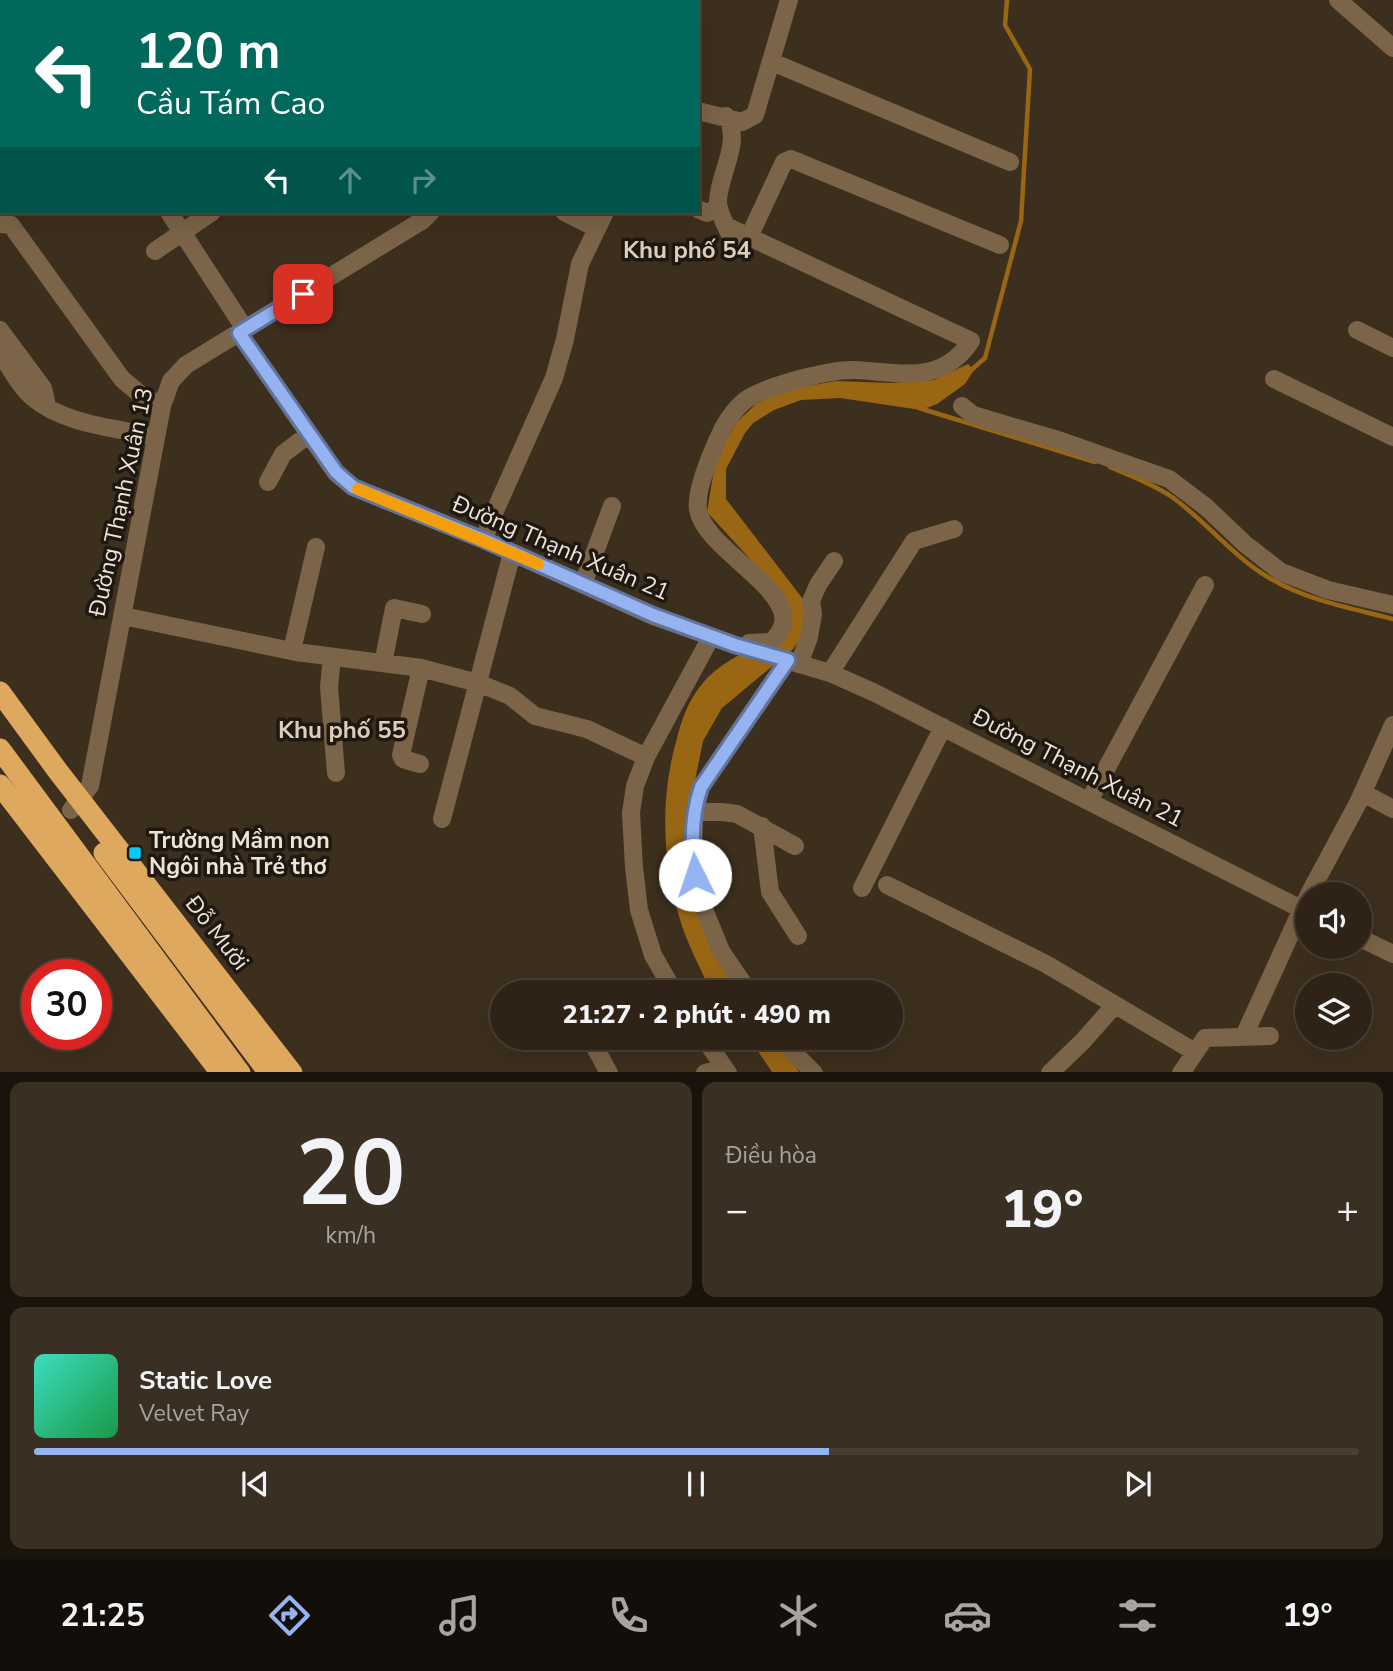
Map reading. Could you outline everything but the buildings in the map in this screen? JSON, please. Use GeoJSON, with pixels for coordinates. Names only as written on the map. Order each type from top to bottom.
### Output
{"type":"FeatureCollection","features":[{"type":"Feature","properties":{"kind":"highway","name":"Đỗ Mười"},"geometry":{"type":"LineString","coordinates":[[0,692],[76,805],[268,1072]]}},
{"type":"Feature","properties":{"kind":"highway","name":"Đỗ Mười"},"geometry":{"type":"LineString","coordinates":[[0,716],[76,805],[291,1072]]}},
{"type":"Feature","properties":{"kind":"highway"},"geometry":{"type":"LineString","coordinates":[[0,749],[125,932],[190,1018],[239,1072]]}},
{"type":"Feature","properties":{"kind":"highway"},"geometry":{"type":"LineString","coordinates":[[0,785],[125,932]]}},
{"type":"Feature","properties":{"kind":"highway"},"geometry":{"type":"LineString","coordinates":[[190,1018],[220,1072]]}},
{"type":"Feature","properties":{"kind":"street"},"geometry":{"type":"LineString","coordinates":[[700,111],[742,122],[755,115],[789,0]]}},
{"type":"Feature","properties":{"kind":"street"},"geometry":{"type":"LineString","coordinates":[[1338,0],[1393,48]]}},
{"type":"Feature","properties":{"kind":"street"},"geometry":{"type":"LineString","coordinates":[[772,62],[1010,162]]}},
{"type":"Feature","properties":{"kind":"street"},"geometry":{"type":"LineString","coordinates":[[700,210],[707,213],[714,210],[718,204],[731,145],[732,126],[726,116]]}},
{"type":"Feature","properties":{"kind":"street"},"geometry":{"type":"LineString","coordinates":[[743,243],[784,162],[791,159],[1000,245]]}},
{"type":"Feature","properties":{"kind":"street"},"geometry":{"type":"LineString","coordinates":[[718,204],[728,228],[743,243],[971,341],[964,352],[951,362],[926,373],[888,374],[853,370],[813,376],[775,387],[747,399],[725,425],[703,481],[697,507],[705,525],[742,566],[776,597],[785,613],[783,629],[771,642],[758,644],[737,641],[732,644]]}},
{"type":"Feature","properties":{"kind":"street","name":"Đường Thạnh Xuân 21"},"geometry":{"type":"LineString","coordinates":[[170,214],[309,434],[336,472],[353,487],[484,540],[653,615],[732,644],[830,673],[1089,801],[1295,898]]}},
{"type":"Feature","properties":{"kind":"street"},"geometry":{"type":"LineString","coordinates":[[155,251],[209,214]]}},
{"type":"Feature","properties":{"kind":"street","name":"Đường Thạnh Xuân 13"},"geometry":{"type":"LineString","coordinates":[[76,805],[90,786],[162,405],[177,372],[424,220],[429,214]]}},
{"type":"Feature","properties":{"kind":"street"},"geometry":{"type":"LineString","coordinates":[[568,214],[596,228]]}},
{"type":"Feature","properties":{"kind":"street"},"geometry":{"type":"LineString","coordinates":[[484,540],[554,378],[580,264],[605,214]]}},
{"type":"Feature","properties":{"kind":"street"},"geometry":{"type":"LineString","coordinates":[[0,224],[11,225],[122,379],[141,395],[162,405]]}},
{"type":"Feature","properties":{"kind":"street"},"geometry":{"type":"LineString","coordinates":[[0,330],[43,388],[47,407]]}},
{"type":"Feature","properties":{"kind":"street"},"geometry":{"type":"LineString","coordinates":[[1357,330],[1393,348]]}},
{"type":"Feature","properties":{"kind":"street"},"geometry":{"type":"LineString","coordinates":[[0,353],[32,397],[47,407],[85,423],[156,437]]}},
{"type":"Feature","properties":{"kind":"street"},"geometry":{"type":"LineString","coordinates":[[1274,379],[1393,437]]}},
{"type":"Feature","properties":{"kind":"street"},"geometry":{"type":"LineString","coordinates":[[962,407],[973,415],[1061,441],[1169,479],[1281,572],[1328,590],[1393,605]]}},
{"type":"Feature","properties":{"kind":"street"},"geometry":{"type":"LineString","coordinates":[[268,482],[283,454],[309,434]]}},
{"type":"Feature","properties":{"kind":"street"},"geometry":{"type":"LineString","coordinates":[[583,584],[612,506]]}},
{"type":"Feature","properties":{"kind":"street"},"geometry":{"type":"LineString","coordinates":[[830,673],[914,541],[954,528]]}},
{"type":"Feature","properties":{"kind":"street"},"geometry":{"type":"LineString","coordinates":[[296,652],[293,646],[316,547]]}},
{"type":"Feature","properties":{"kind":"street"},"geometry":{"type":"LineString","coordinates":[[442,819],[512,553]]}},
{"type":"Feature","properties":{"kind":"street"},"geometry":{"type":"LineString","coordinates":[[741,980],[722,951],[697,892],[693,858],[694,812],[701,787],[809,637],[813,614],[811,601],[834,561]]}},
{"type":"Feature","properties":{"kind":"street"},"geometry":{"type":"LineString","coordinates":[[1089,801],[1205,585]]}},
{"type":"Feature","properties":{"kind":"street"},"geometry":{"type":"LineString","coordinates":[[383,663],[394,608],[422,614]]}},
{"type":"Feature","properties":{"kind":"street"},"geometry":{"type":"LineString","coordinates":[[123,616],[296,652],[421,668],[478,683],[510,696],[535,716],[587,729],[646,757]]}},
{"type":"Feature","properties":{"kind":"street"},"geometry":{"type":"LineString","coordinates":[[667,980],[653,955],[639,910],[631,813],[635,786],[646,757],[711,637]]}},
{"type":"Feature","properties":{"kind":"street"},"geometry":{"type":"LineString","coordinates":[[332,657],[329,687],[336,773]]}},
{"type":"Feature","properties":{"kind":"street"},"geometry":{"type":"LineString","coordinates":[[420,764],[408,762],[401,755],[421,668]]}},
{"type":"Feature","properties":{"kind":"street"},"geometry":{"type":"LineString","coordinates":[[1317,882],[1363,793],[1393,725]]}},
{"type":"Feature","properties":{"kind":"street"},"geometry":{"type":"LineString","coordinates":[[862,888],[943,727]]}},
{"type":"Feature","properties":{"kind":"street"},"geometry":{"type":"LineString","coordinates":[[1363,793],[1393,809]]}},
{"type":"Feature","properties":{"kind":"street"},"geometry":{"type":"LineString","coordinates":[[694,812],[729,812],[762,826],[795,846]]}},
{"type":"Feature","properties":{"kind":"street"},"geometry":{"type":"LineString","coordinates":[[762,826],[770,892],[798,936]]}},
{"type":"Feature","properties":{"kind":"street"},"geometry":{"type":"LineString","coordinates":[[887,885],[1046,964],[1195,1052]]}},
{"type":"Feature","properties":{"kind":"street"},"geometry":{"type":"LineString","coordinates":[[1244,1036],[1295,927]]}},
{"type":"Feature","properties":{"kind":"street"},"geometry":{"type":"LineString","coordinates":[[1372,944],[1393,954]]}},
{"type":"Feature","properties":{"kind":"street"},"geometry":{"type":"LineString","coordinates":[[1051,1072],[1114,1006]]}},
{"type":"Feature","properties":{"kind":"street"},"geometry":{"type":"LineString","coordinates":[[1182,1072],[1205,1038],[1270,1036]]}},
{"type":"Feature","properties":{"kind":"street"},"geometry":{"type":"LineString","coordinates":[[597,1050],[608,1072]]}},
{"type":"Feature","properties":{"kind":"street"},"geometry":{"type":"LineString","coordinates":[[712,1050],[726,1070]]}},
{"type":"Feature","properties":{"kind":"street"},"geometry":{"type":"LineString","coordinates":[[791,1050],[813,1072]]}},
{"type":"Feature","properties":{"kind":"shaded area"},"geometry":{"type":"Polygon","coordinates":[[[968,364],[974,370],[965,384],[937,404],[921,410],[840,398],[801,400],[774,410],[753,423],[726,469],[726,499],[806,603],[801,638],[793,649],[722,708],[703,741],[692,796],[696,893],[742,980],[706,980],[685,933],[667,857],[665,811],[671,765],[683,719],[702,684],[729,661],[783,632],[782,594],[707,512],[716,457],[737,422],[756,404],[785,390],[836,381],[891,383],[934,380],[968,364]]]}},
{"type":"Feature","properties":{"kind":"shaded area"},"geometry":{"type":"Polygon","coordinates":[[[757,1050],[785,1050],[799,1072],[772,1072],[757,1050]]]}},
{"type":"Feature","properties":{"kind":"waterway"},"geometry":{"type":"LineString","coordinates":[[969,372],[985,358],[1021,221],[1030,69],[1005,25],[1007,0]]}},
{"type":"Feature","properties":{"kind":"waterway"},"geometry":{"type":"LineString","coordinates":[[919,408],[1095,462]]}},
{"type":"Feature","properties":{"kind":"waterway"},"geometry":{"type":"LineString","coordinates":[[1110,467],[1150,484],[1172,497],[1245,561],[1285,587],[1393,619]]}},
{"type":"Feature","properties":{"kind":"slow traffic"},"geometry":{"type":"LineString","coordinates":[[358,489],[538,564]]}},
{"type":"Feature","properties":{"kind":"place","name":"Trường Mầm non Ngôi nhà Trẻ thơ"},"geometry":{"type":"Point","coordinates":[135,853]}},
{"type":"Feature","properties":{"kind":"district","name":"Khu phố 54"},"geometry":{"type":"Point","coordinates":[687,250]}},
{"type":"Feature","properties":{"kind":"district","name":"Khu phố 55"},"geometry":{"type":"Point","coordinates":[342,730]}},
{"type":"Feature","properties":{"kind":"route"},"geometry":{"type":"LineString","coordinates":[[303,294],[239,333],[336,472],[353,487],[484,540],[653,615],[735,645],[788,660],[701,787],[692,829],[695,875]]}}]}
